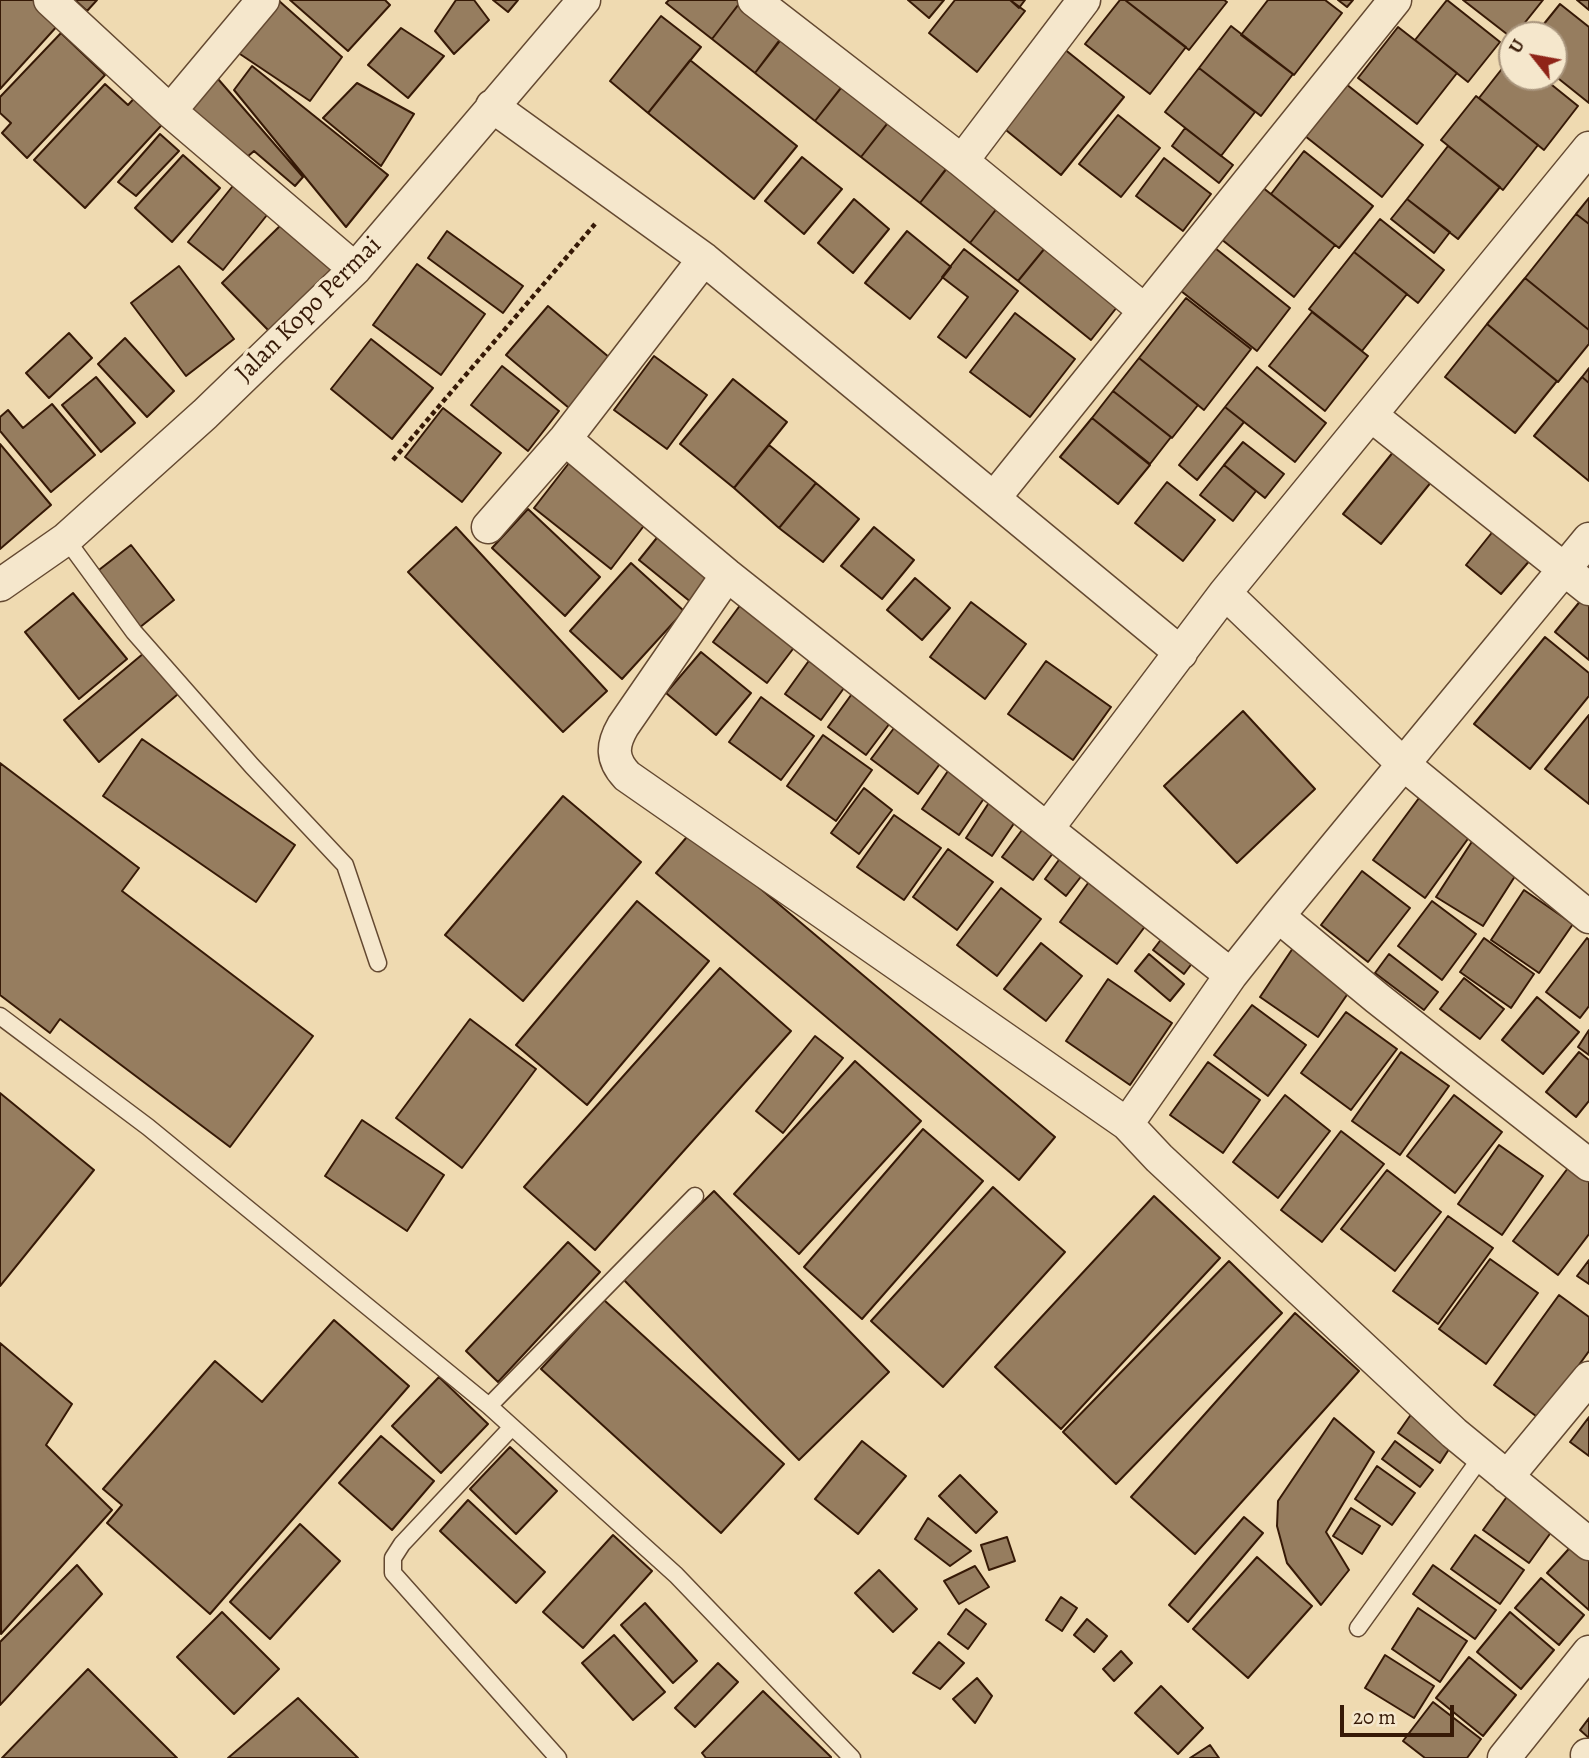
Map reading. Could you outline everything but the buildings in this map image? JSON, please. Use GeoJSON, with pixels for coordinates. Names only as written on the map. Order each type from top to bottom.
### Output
{"type":"FeatureCollection","features":[{"type":"Feature","properties":{"kind":"street"},"geometry":{"type":"LineString","coordinates":[[50,0],[170,111],[355,269]]}},
{"type":"Feature","properties":{"kind":"street"},"geometry":{"type":"LineString","coordinates":[[170,111],[263,0]]}},
{"type":"Feature","properties":{"kind":"street","name":"Jalan Kopo Permai"},"geometry":{"type":"LineString","coordinates":[[0,586],[66,539],[205,414],[355,269],[584,0]]}},
{"type":"Feature","properties":{"kind":"street"},"geometry":{"type":"LineString","coordinates":[[754,0],[962,161],[1144,310]]}},
{"type":"Feature","properties":{"kind":"street"},"geometry":{"type":"LineString","coordinates":[[962,161],[1084,0]]}},
{"type":"Feature","properties":{"kind":"street"},"geometry":{"type":"LineString","coordinates":[[994,498],[1395,0]]}},
{"type":"Feature","properties":{"kind":"street"},"geometry":{"type":"LineString","coordinates":[[492,106],[704,260],[1181,653]]}},
{"type":"Feature","properties":{"kind":"street"},"geometry":{"type":"LineString","coordinates":[[1047,829],[1226,593],[1589,148]]}},
{"type":"Feature","properties":{"kind":"street"},"geometry":{"type":"LineString","coordinates":[[488,527],[565,439],[704,260]]}},
{"type":"Feature","properties":{"kind":"street"},"geometry":{"type":"LineString","coordinates":[[1372,416],[1589,589]]}},
{"type":"Feature","properties":{"kind":"street"},"geometry":{"type":"LineString","coordinates":[[565,439],[727,575],[1231,975]]}},
{"type":"Feature","properties":{"kind":"street"},"geometry":{"type":"LineString","coordinates":[[1127,1124],[1231,975],[1402,763],[1589,539]]}},
{"type":"Feature","properties":{"kind":"street"},"geometry":{"type":"LineString","coordinates":[[727,575],[623,726],[614,747],[614,758],[627,776],[1127,1124],[1159,1158],[1454,1433],[1589,1544]]}},
{"type":"Feature","properties":{"kind":"street"},"geometry":{"type":"LineString","coordinates":[[1226,593],[1402,763],[1589,917]]}},
{"type":"Feature","properties":{"kind":"street"},"geometry":{"type":"LineString","coordinates":[[1278,916],[1377,998],[1589,1164]]}},
{"type":"Feature","properties":{"kind":"street"},"geometry":{"type":"LineString","coordinates":[[1507,1477],[1589,1378]]}},
{"type":"Feature","properties":{"kind":"street"},"geometry":{"type":"LineString","coordinates":[[1504,1758],[1589,1652]]}},
{"type":"Feature","properties":{"kind":"lane"},"geometry":{"type":"LineString","coordinates":[[66,539],[134,632],[251,766],[345,865],[378,963]]}},
{"type":"Feature","properties":{"kind":"lane"},"geometry":{"type":"LineString","coordinates":[[0,1016],[148,1127],[489,1406],[676,1575],[852,1758]]}},
{"type":"Feature","properties":{"kind":"lane"},"geometry":{"type":"LineString","coordinates":[[489,1406],[695,1196]]}},
{"type":"Feature","properties":{"kind":"lane"},"geometry":{"type":"LineString","coordinates":[[512,1427],[396,1551],[392,1566],[393,1573],[558,1758]]}},
{"type":"Feature","properties":{"kind":"lane"},"geometry":{"type":"LineString","coordinates":[[1358,1628],[1482,1455]]}},
{"type":"Feature","properties":{"kind":"path"},"geometry":{"type":"LineString","coordinates":[[393,460],[616,198]]}}]}
